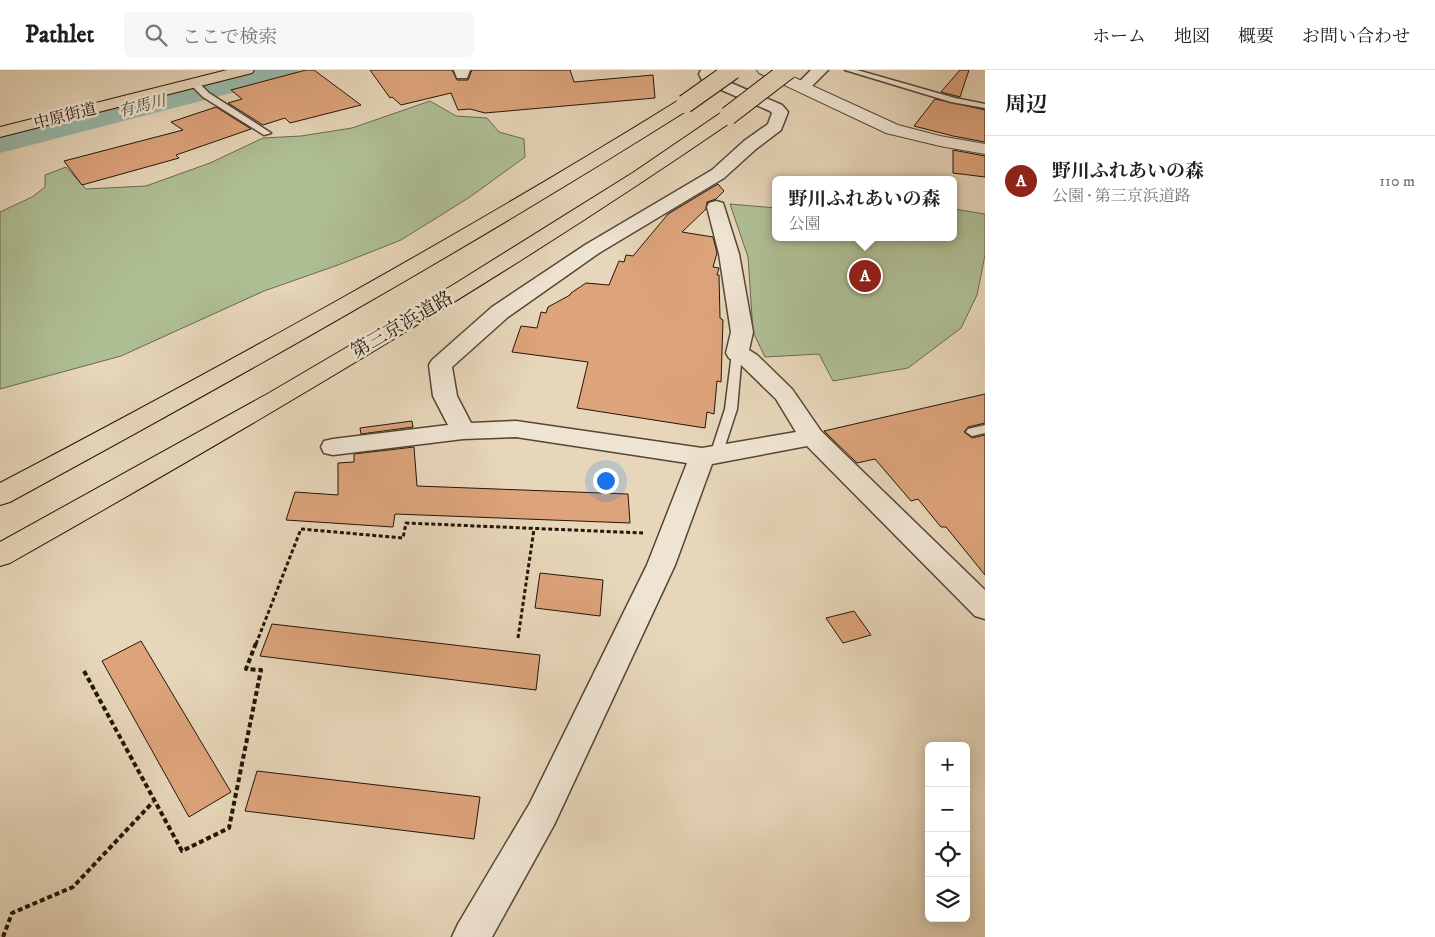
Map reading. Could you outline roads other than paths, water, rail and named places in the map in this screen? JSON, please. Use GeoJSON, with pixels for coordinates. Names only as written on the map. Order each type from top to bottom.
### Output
{"type":"FeatureCollection","features":[{"type":"Feature","properties":{"kind":"main road","name":"中原街道"},"geometry":{"type":"LineString","coordinates":[[0,132],[200,90],[244,70]]}},
{"type":"Feature","properties":{"kind":"main road"},"geometry":{"type":"LineString","coordinates":[[0,495],[118,432],[417,266],[618,146],[685,104],[733,70]]}},
{"type":"Feature","properties":{"kind":"main road","name":"第三京浜道路"},"geometry":{"type":"LineString","coordinates":[[0,555],[158,467],[460,291],[655,167],[728,116],[788,70]]}},
{"type":"Feature","properties":{"kind":"street"},"geometry":{"type":"LineString","coordinates":[[463,431],[445,396],[440,365],[500,312],[592,249],[718,174],[750,145],[775,126],[780,115],[776,108],[708,79],[707,74],[709,70]]}},
{"type":"Feature","properties":{"kind":"street"},"geometry":{"type":"LineString","coordinates":[[765,70],[804,86],[892,129],[940,141],[985,148]]}},
{"type":"Feature","properties":{"kind":"street"},"geometry":{"type":"LineString","coordinates":[[804,86],[820,70]]}},
{"type":"Feature","properties":{"kind":"street"},"geometry":{"type":"LineString","coordinates":[[716,207],[729,254],[742,332],[737,353],[749,360],[784,394],[812,436],[985,608]]}},
{"type":"Feature","properties":{"kind":"street"},"geometry":{"type":"LineString","coordinates":[[333,447],[463,431],[516,429],[709,456],[812,436]]}},
{"type":"Feature","properties":{"kind":"street"},"geometry":{"type":"LineString","coordinates":[[471,937],[542,814],[661,565],[709,456]]}},
{"type":"Feature","properties":{"kind":"lane"},"geometry":{"type":"LineString","coordinates":[[849,70],[954,100],[985,106]]}},
{"type":"Feature","properties":{"kind":"lane"},"geometry":{"type":"LineString","coordinates":[[200,90],[267,134]]}},
{"type":"Feature","properties":{"kind":"lane"},"geometry":{"type":"LineString","coordinates":[[709,456],[731,409],[737,353]]}},
{"type":"Feature","properties":{"kind":"lane"},"geometry":{"type":"LineString","coordinates":[[972,432],[985,429]]}},
{"type":"Feature","properties":{"kind":"waterway","name":"有馬川"},"geometry":{"type":"LineString","coordinates":[[0,142],[283,70]]}},
{"type":"Feature","properties":{"kind":"place","name":"野川ふれあいの森"},"geometry":{"type":"Point","coordinates":[865,276]}}]}
